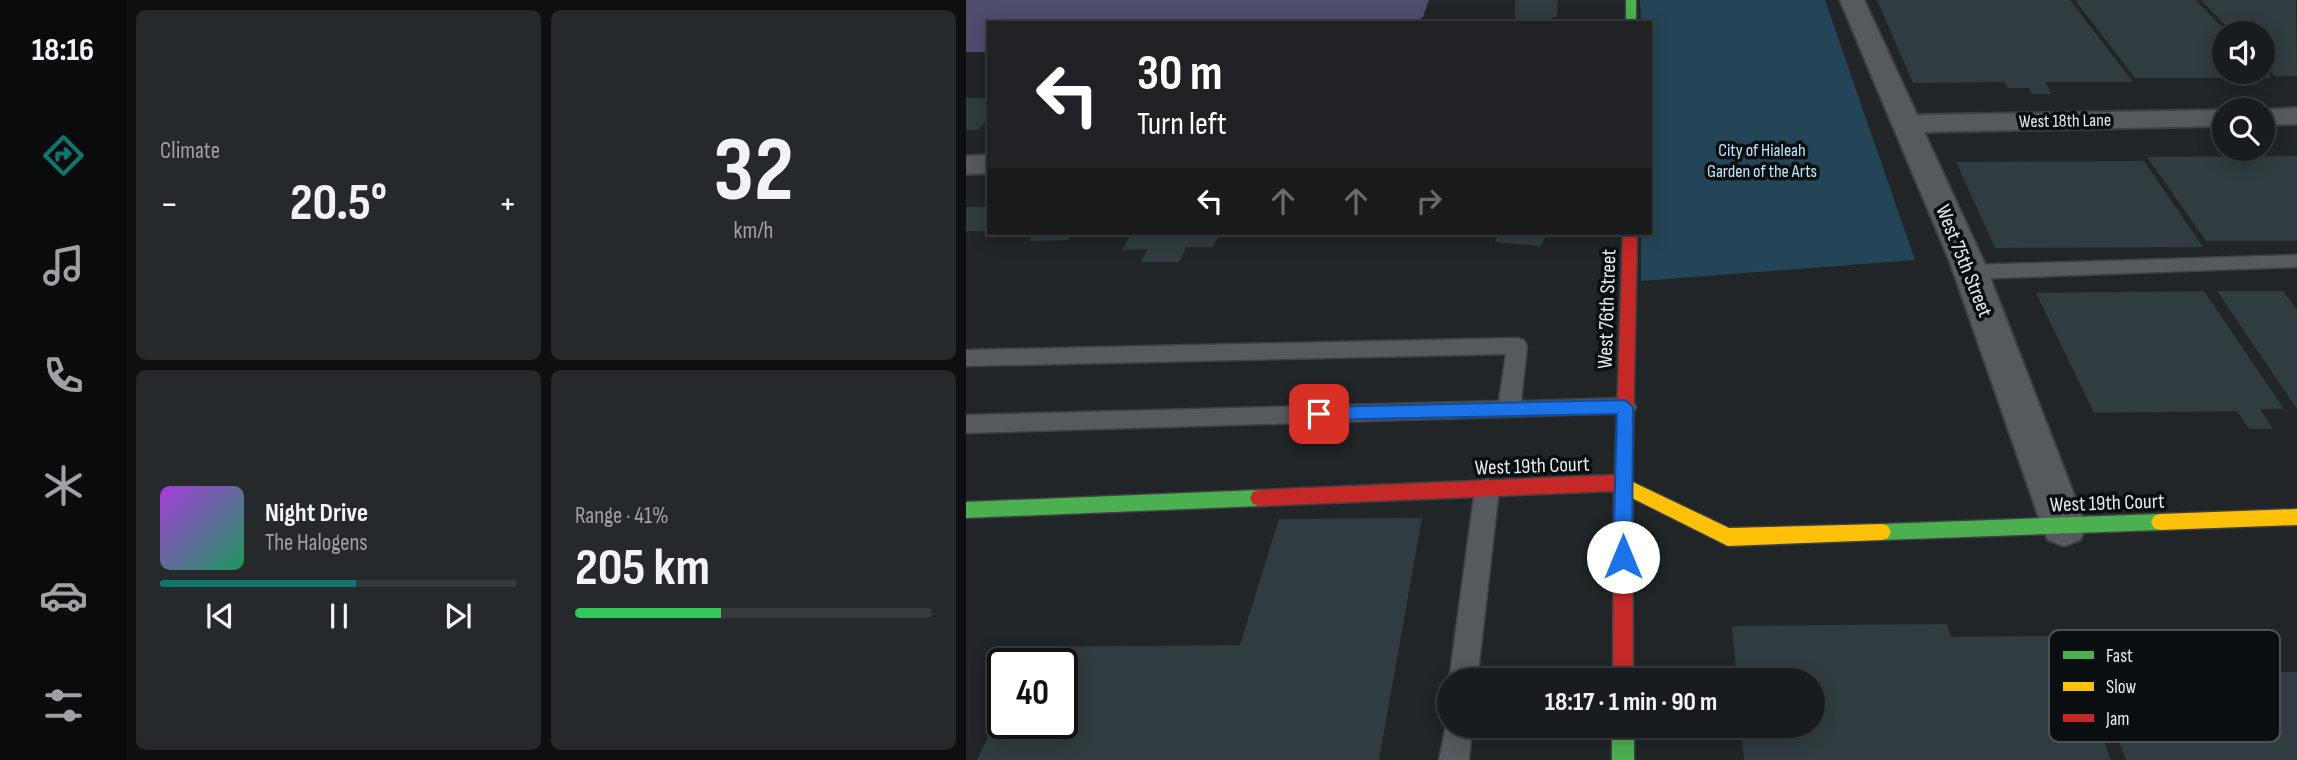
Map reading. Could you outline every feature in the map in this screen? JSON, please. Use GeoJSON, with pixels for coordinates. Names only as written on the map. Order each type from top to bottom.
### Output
{"type":"FeatureCollection","features":[{"type":"Feature","properties":{"kind":"street"},"geometry":{"type":"LineString","coordinates":[[1631,0],[1631,21]]}},
{"type":"Feature","properties":{"kind":"street","name":"West 75th Street"},"geometry":{"type":"LineString","coordinates":[[1852,0],[1971,272],[2064,526]]}},
{"type":"Feature","properties":{"kind":"street"},"geometry":{"type":"LineString","coordinates":[[2275,117],[2297,116]]}},
{"type":"Feature","properties":{"kind":"street","name":"West 18th Lane"},"geometry":{"type":"LineString","coordinates":[[1906,124],[2212,118]]}},
{"type":"Feature","properties":{"kind":"street"},"geometry":{"type":"LineString","coordinates":[[966,165],[987,164]]}},
{"type":"Feature","properties":{"kind":"street","name":"West 76th Street"},"geometry":{"type":"LineString","coordinates":[[1623,668],[1623,483],[1630,235]]}},
{"type":"Feature","properties":{"kind":"street","name":"West 19th Court"},"geometry":{"type":"LineString","coordinates":[[966,510],[1623,483],[1728,537],[2297,517]]}},
{"type":"Feature","properties":{"kind":"street"},"geometry":{"type":"LineString","coordinates":[[1623,738],[1623,760]]}},
{"type":"Feature","properties":{"kind":"lane"},"geometry":{"type":"LineString","coordinates":[[1971,272],[2297,261]]}},
{"type":"Feature","properties":{"kind":"lane"},"geometry":{"type":"LineString","coordinates":[[966,358],[1517,346],[1509,408]]}},
{"type":"Feature","properties":{"kind":"lane"},"geometry":{"type":"LineString","coordinates":[[966,424],[1625,407]]}},
{"type":"Feature","properties":{"kind":"lane"},"geometry":{"type":"LineString","coordinates":[[1466,668],[1487,489]]}},
{"type":"Feature","properties":{"kind":"lane"},"geometry":{"type":"LineString","coordinates":[[1454,760],[1457,738]]}},
{"type":"Feature","properties":{"kind":"green space","name":"City of Hialeah Garden of the Arts"},"geometry":{"type":"Polygon","coordinates":[[[1640,0],[1825,0],[1915,260],[1641,281],[1641,235],[1652,235],[1652,21],[1641,21],[1640,0]]]}},
{"type":"Feature","properties":{"kind":"shaded area"},"geometry":{"type":"Polygon","coordinates":[[[966,0],[1429,0],[1423,17],[1417,21],[987,21],[987,52],[966,52],[966,0]]]}},
{"type":"Feature","properties":{"kind":"building"},"geometry":{"type":"Polygon","coordinates":[[[1515,0],[1558,0],[1557,17],[1552,17],[1552,21],[1515,21],[1515,0]]]}},
{"type":"Feature","properties":{"kind":"building"},"geometry":{"type":"Polygon","coordinates":[[[1877,0],[2070,0],[2133,82],[2045,82],[2052,94],[2032,94],[2029,88],[2007,88],[2005,82],[1913,83],[1877,0]]]}},
{"type":"Feature","properties":{"kind":"building"},"geometry":{"type":"Polygon","coordinates":[[[2075,0],[2195,0],[2216,21],[2212,21],[2212,78],[2135,78],[2075,0]]]}},
{"type":"Feature","properties":{"kind":"building"},"geometry":{"type":"Polygon","coordinates":[[[2201,0],[2296,0],[2297,76],[2275,76],[2275,21],[2221,21],[2201,0]]]}},
{"type":"Feature","properties":{"kind":"building"},"geometry":{"type":"Polygon","coordinates":[[[966,98],[987,98],[987,120],[978,130],[966,130],[966,98]]]}},
{"type":"Feature","properties":{"kind":"building"},"geometry":{"type":"Polygon","coordinates":[[[2275,156],[2297,156],[2297,241],[2206,241],[2147,157],[2212,157],[2212,161],[2275,161],[2275,156]]]}},
{"type":"Feature","properties":{"kind":"building"},"geometry":{"type":"Polygon","coordinates":[[[2144,161],[2203,247],[1995,248],[1956,162],[2144,161]]]}},
{"type":"Feature","properties":{"kind":"building"},"geometry":{"type":"Polygon","coordinates":[[[966,207],[987,207],[987,231],[966,231],[966,207]]]}},
{"type":"Feature","properties":{"kind":"building"},"geometry":{"type":"Polygon","coordinates":[[[1033,235],[1072,235],[1068,240],[1029,241],[1033,235]]]}},
{"type":"Feature","properties":{"kind":"building"},"geometry":{"type":"Polygon","coordinates":[[[1131,235],[1219,235],[1213,247],[1186,247],[1179,262],[1141,262],[1148,249],[1122,250],[1131,235]]]}},
{"type":"Feature","properties":{"kind":"building"},"geometry":{"type":"Polygon","coordinates":[[[1238,235],[1292,235],[1292,236],[1237,237],[1238,235]]]}},
{"type":"Feature","properties":{"kind":"building"},"geometry":{"type":"Polygon","coordinates":[[[1498,235],[1546,235],[1541,246],[1495,242],[1498,235]]]}},
{"type":"Feature","properties":{"kind":"building"},"geometry":{"type":"Polygon","coordinates":[[[2204,291],[2284,409],[2260,409],[2273,429],[2249,429],[2237,411],[2094,413],[2036,293],[2204,291]]]}},
{"type":"Feature","properties":{"kind":"building"},"geometry":{"type":"Polygon","coordinates":[[[2217,291],[2283,291],[2297,310],[2297,409],[2217,291]]]}},
{"type":"Feature","properties":{"kind":"building"},"geometry":{"type":"Polygon","coordinates":[[[1422,518],[1379,760],[977,760],[987,739],[1078,739],[1078,648],[1031,647],[1240,645],[1279,519],[1422,518]]]}},
{"type":"Feature","properties":{"kind":"building"},"geometry":{"type":"Polygon","coordinates":[[[1947,624],[1951,637],[2049,636],[2049,742],[2104,742],[2111,760],[1744,760],[1742,738],[1825,738],[1825,668],[1736,668],[1732,626],[1947,624]]]}},
{"type":"Feature","properties":{"kind":"building"},"geometry":{"type":"Polygon","coordinates":[[[2280,672],[2297,672],[2297,760],[2126,760],[2119,742],[2280,742],[2280,672]]]}},
{"type":"Feature","properties":{"kind":"traffic: fast"},"geometry":{"type":"LineString","coordinates":[[1631,0],[1631,21]]}},
{"type":"Feature","properties":{"kind":"traffic: fast"},"geometry":{"type":"LineString","coordinates":[[966,510],[1259,498]]}},
{"type":"Feature","properties":{"kind":"traffic: fast"},"geometry":{"type":"LineString","coordinates":[[1882,532],[2160,522]]}},
{"type":"Feature","properties":{"kind":"traffic: fast"},"geometry":{"type":"LineString","coordinates":[[1623,738],[1623,760]]}},
{"type":"Feature","properties":{"kind":"traffic: slow"},"geometry":{"type":"LineString","coordinates":[[1618,483],[1728,537],[1882,532]]}},
{"type":"Feature","properties":{"kind":"traffic: slow"},"geometry":{"type":"LineString","coordinates":[[2160,522],[2297,517]]}},
{"type":"Feature","properties":{"kind":"traffic: jam"},"geometry":{"type":"LineString","coordinates":[[1623,668],[1623,483],[1630,235]]}},
{"type":"Feature","properties":{"kind":"traffic: jam"},"geometry":{"type":"LineString","coordinates":[[1259,498],[1618,483]]}},
{"type":"Feature","properties":{"kind":"route"},"geometry":{"type":"LineString","coordinates":[[1319,414],[1625,407],[1623,557]]}}]}
